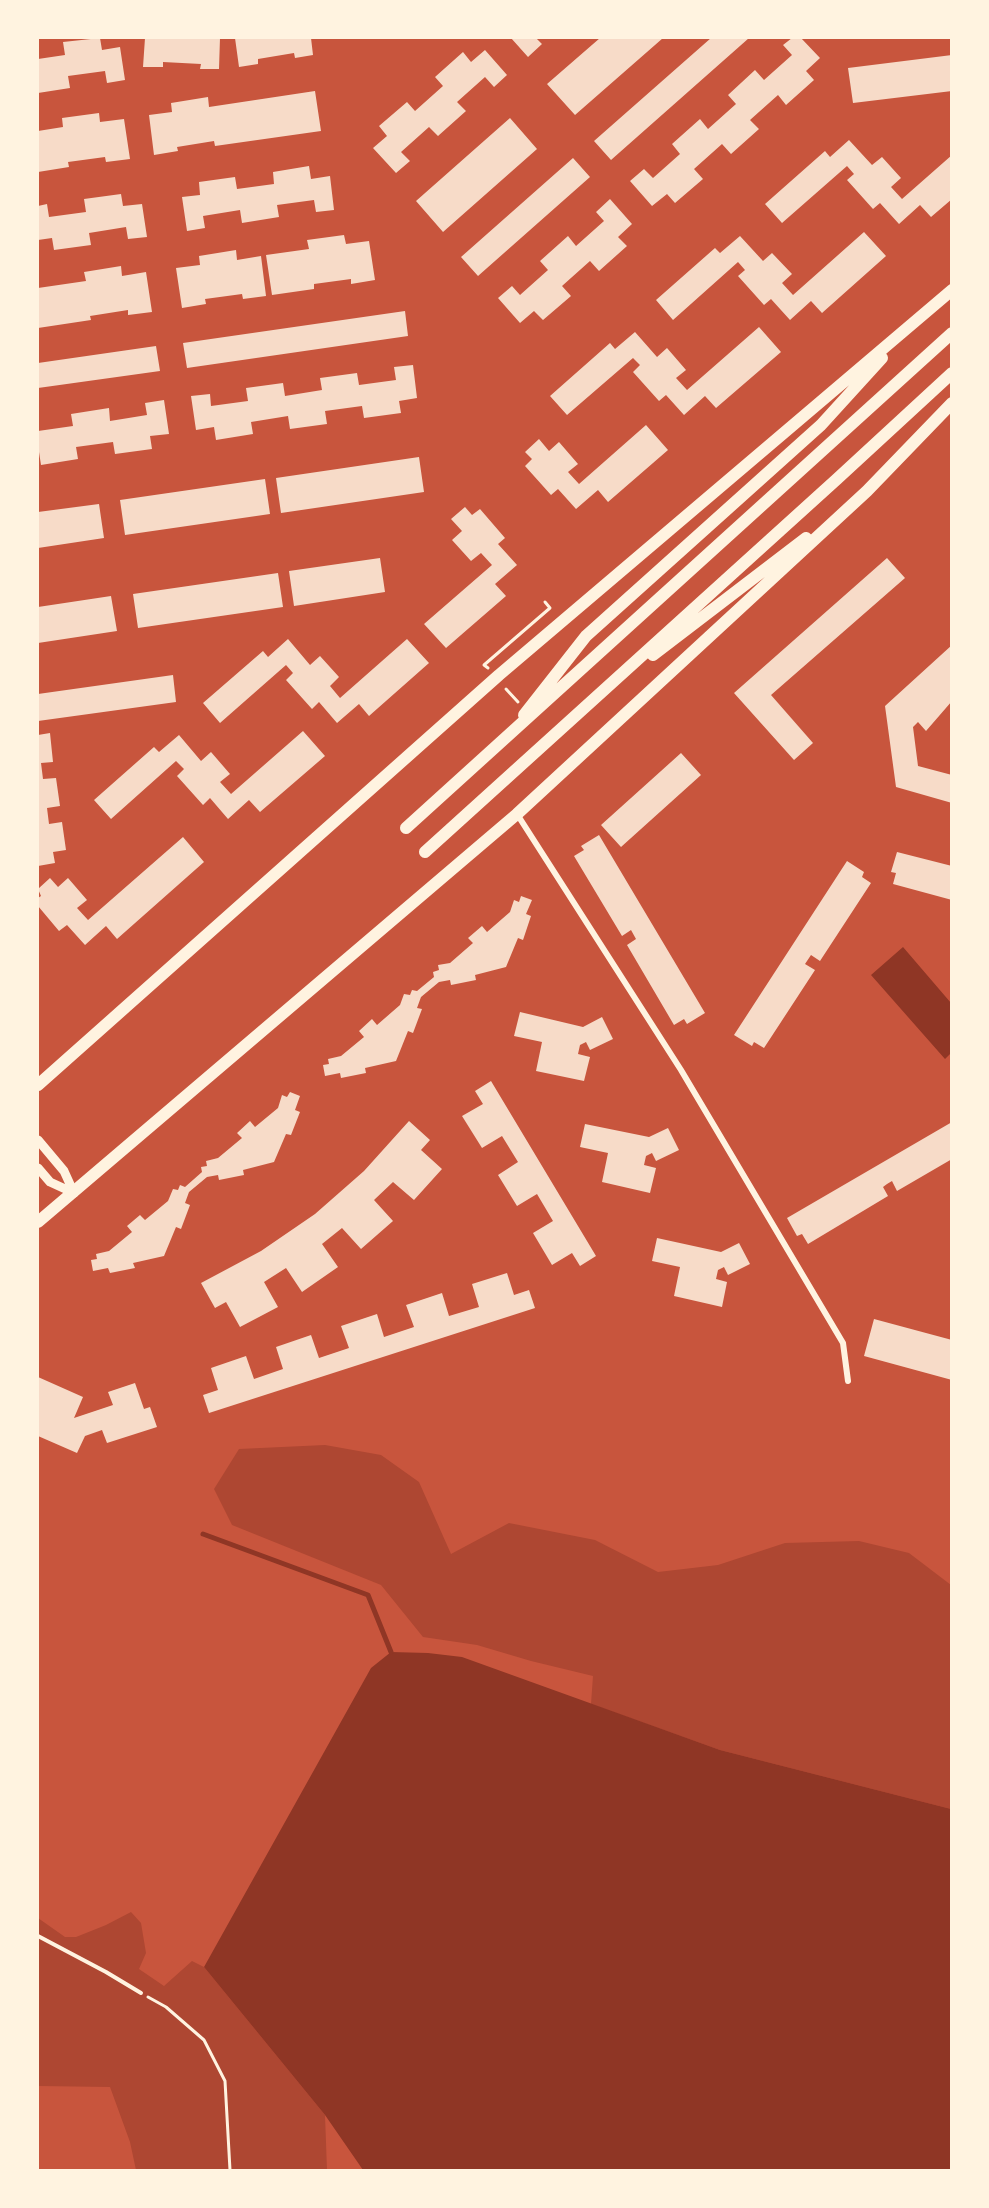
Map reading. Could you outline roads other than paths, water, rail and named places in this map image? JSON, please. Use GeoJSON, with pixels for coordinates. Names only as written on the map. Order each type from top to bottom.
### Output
{"type":"FeatureCollection","features":[{"type":"Feature","properties":{"kind":"main road"},"geometry":{"type":"LineString","coordinates":[[38,1085],[499,675],[951,290]]}},
{"type":"Feature","properties":{"kind":"main road"},"geometry":{"type":"LineString","coordinates":[[501,744],[586,636],[821,425],[915,321]]}},
{"type":"Feature","properties":{"kind":"main road"},"geometry":{"type":"LineString","coordinates":[[406,828],[951,333]]}},
{"type":"Feature","properties":{"kind":"main road"},"geometry":{"type":"LineString","coordinates":[[425,852],[837,479],[951,372]]}},
{"type":"Feature","properties":{"kind":"main road"},"geometry":{"type":"LineString","coordinates":[[38,1222],[517,814],[867,491],[951,403]]}},
{"type":"Feature","properties":{"kind":"main road"},"geometry":{"type":"LineString","coordinates":[[583,709],[867,491]]}},
{"type":"Feature","properties":{"kind":"street"},"geometry":{"type":"LineString","coordinates":[[517,814],[681,1070],[843,1343],[848,1382]]}},
{"type":"Feature","properties":{"kind":"street"},"geometry":{"type":"LineString","coordinates":[[38,1140],[64,1171],[74,1193]]}},
{"type":"Feature","properties":{"kind":"street"},"geometry":{"type":"LineString","coordinates":[[38,1167],[50,1182],[74,1193]]}},
{"type":"Feature","properties":{"kind":"lane"},"geometry":{"type":"LineString","coordinates":[[38,1936],[141,1992]]}},
{"type":"Feature","properties":{"kind":"waterway"},"geometry":{"type":"LineString","coordinates":[[203,1534],[368,1595],[391,1652]]}}]}
